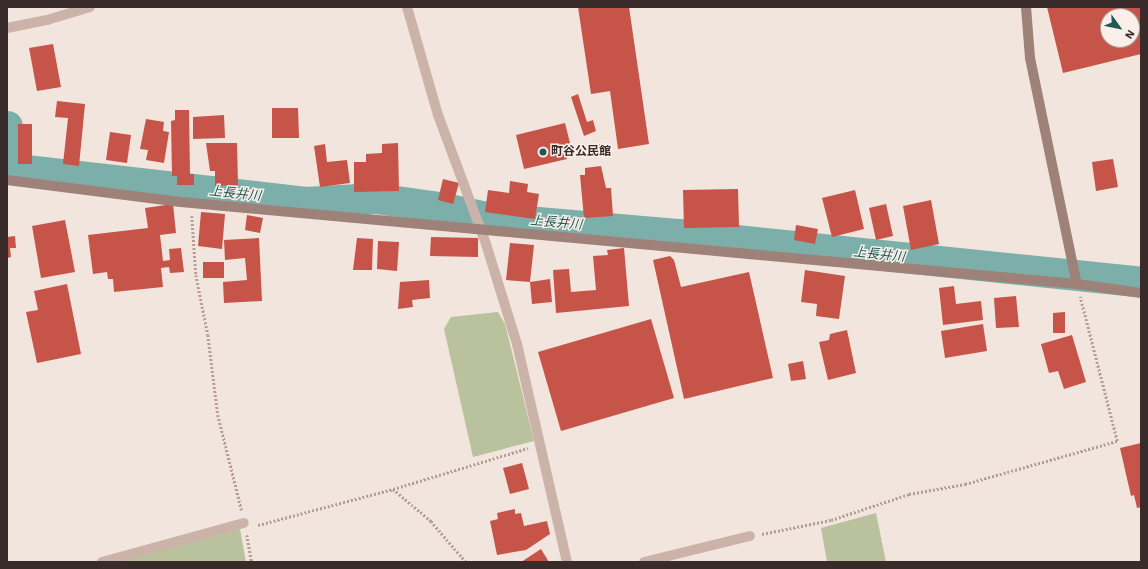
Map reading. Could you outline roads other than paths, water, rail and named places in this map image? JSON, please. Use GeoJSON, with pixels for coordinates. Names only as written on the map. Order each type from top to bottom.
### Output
{"type":"FeatureCollection","features":[{"type":"Feature","properties":{"kind":"street"},"geometry":{"type":"LineString","coordinates":[[7,28],[47,20],[90,7]]}},
{"type":"Feature","properties":{"kind":"street"},"geometry":{"type":"LineString","coordinates":[[407,7],[438,115],[478,229],[486,244],[517,344],[542,444],[567,562]]}},
{"type":"Feature","properties":{"kind":"street"},"geometry":{"type":"LineString","coordinates":[[1026,7],[1030,58],[1077,284]]}},
{"type":"Feature","properties":{"kind":"street"},"geometry":{"type":"LineString","coordinates":[[7,180],[191,203],[1077,284],[1141,293]]}},
{"type":"Feature","properties":{"kind":"street"},"geometry":{"type":"LineString","coordinates":[[102,562],[245,526]]}},
{"type":"Feature","properties":{"kind":"street"},"geometry":{"type":"LineString","coordinates":[[644,562],[750,536]]}},
{"type":"Feature","properties":{"kind":"waterway","name":"上長井川"},"geometry":{"type":"LineString","coordinates":[[7,126],[17,169],[305,202],[375,198],[439,207],[491,218],[679,234],[1141,282]]}},
{"type":"Feature","properties":{"kind":"place","name":"町谷公民館"},"geometry":{"type":"Point","coordinates":[543,152]}}]}
